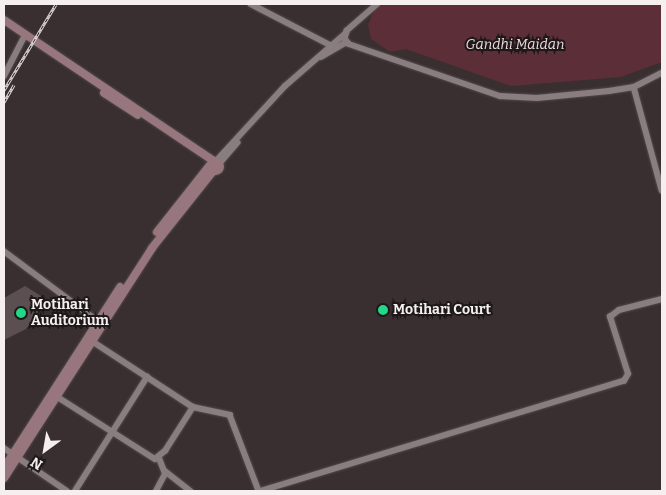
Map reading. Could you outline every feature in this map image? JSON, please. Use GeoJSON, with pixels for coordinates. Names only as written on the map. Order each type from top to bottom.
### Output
{"type":"FeatureCollection","features":[{"type":"Feature","properties":{"kind":"main road"},"geometry":{"type":"LineString","coordinates":[[4,20],[214,164]]}},
{"type":"Feature","properties":{"kind":"main road"},"geometry":{"type":"LineString","coordinates":[[4,26],[214,164]]}},
{"type":"Feature","properties":{"kind":"main road"},"geometry":{"type":"LineString","coordinates":[[90,339],[98,321],[166,219],[214,164]]}},
{"type":"Feature","properties":{"kind":"main road"},"geometry":{"type":"LineString","coordinates":[[4,478],[15,456],[90,339],[160,236],[214,164]]}},
{"type":"Feature","properties":{"kind":"main road"},"geometry":{"type":"LineString","coordinates":[[4,468],[15,456]]}},
{"type":"Feature","properties":{"kind":"street"},"geometry":{"type":"LineString","coordinates":[[251,4],[330,45]]}},
{"type":"Feature","properties":{"kind":"street"},"geometry":{"type":"LineString","coordinates":[[214,164],[330,45],[378,4]]}},
{"type":"Feature","properties":{"kind":"street"},"geometry":{"type":"LineString","coordinates":[[346,33],[347,42]]}},
{"type":"Feature","properties":{"kind":"street"},"geometry":{"type":"LineString","coordinates":[[4,76],[23,39]]}},
{"type":"Feature","properties":{"kind":"street"},"geometry":{"type":"LineString","coordinates":[[214,164],[298,78],[320,58],[347,42]]}},
{"type":"Feature","properties":{"kind":"street"},"geometry":{"type":"LineString","coordinates":[[347,42],[500,96],[565,96],[634,87],[662,73]]}},
{"type":"Feature","properties":{"kind":"street"},"geometry":{"type":"LineString","coordinates":[[634,87],[662,188]]}},
{"type":"Feature","properties":{"kind":"street"},"geometry":{"type":"LineString","coordinates":[[4,252],[98,321]]}},
{"type":"Feature","properties":{"kind":"street"},"geometry":{"type":"LineString","coordinates":[[90,339],[193,407],[230,415],[260,491],[626,380],[610,317],[619,310],[662,298]]}},
{"type":"Feature","properties":{"kind":"street"},"geometry":{"type":"LineString","coordinates":[[75,491],[147,377]]}},
{"type":"Feature","properties":{"kind":"street"},"geometry":{"type":"LineString","coordinates":[[54,395],[152,458],[159,458]]}},
{"type":"Feature","properties":{"kind":"street"},"geometry":{"type":"LineString","coordinates":[[159,458],[193,407]]}},
{"type":"Feature","properties":{"kind":"street"},"geometry":{"type":"LineString","coordinates":[[4,448],[67,491]]}},
{"type":"Feature","properties":{"kind":"street"},"geometry":{"type":"LineString","coordinates":[[159,458],[165,471],[191,491]]}},
{"type":"Feature","properties":{"kind":"street"},"geometry":{"type":"LineString","coordinates":[[156,491],[165,471]]}},
{"type":"Feature","properties":{"kind":"green space","name":"Gandhi Maidan"},"geometry":{"type":"Polygon","coordinates":[[[384,4],[662,4],[662,62],[621,77],[511,86],[406,49],[390,52],[371,39],[368,25],[374,10],[384,4]]]}},
{"type":"Feature","properties":{"kind":"building","name":"Motihari Auditorium"},"geometry":{"type":"Polygon","coordinates":[[[25,286],[41,296],[39,311],[26,329],[4,340],[4,298],[25,286]]]}},
{"type":"Feature","properties":{"kind":"railway"},"geometry":{"type":"LineString","coordinates":[[4,90],[56,4]]}},
{"type":"Feature","properties":{"kind":"railway"},"geometry":{"type":"LineString","coordinates":[[4,102],[14,85]]}},
{"type":"Feature","properties":{"kind":"place","name":"Motihari Court"},"geometry":{"type":"Point","coordinates":[383,310]}},
{"type":"Feature","properties":{"kind":"place","name":"Motihari Auditorium"},"geometry":{"type":"Point","coordinates":[21,313]}}]}
